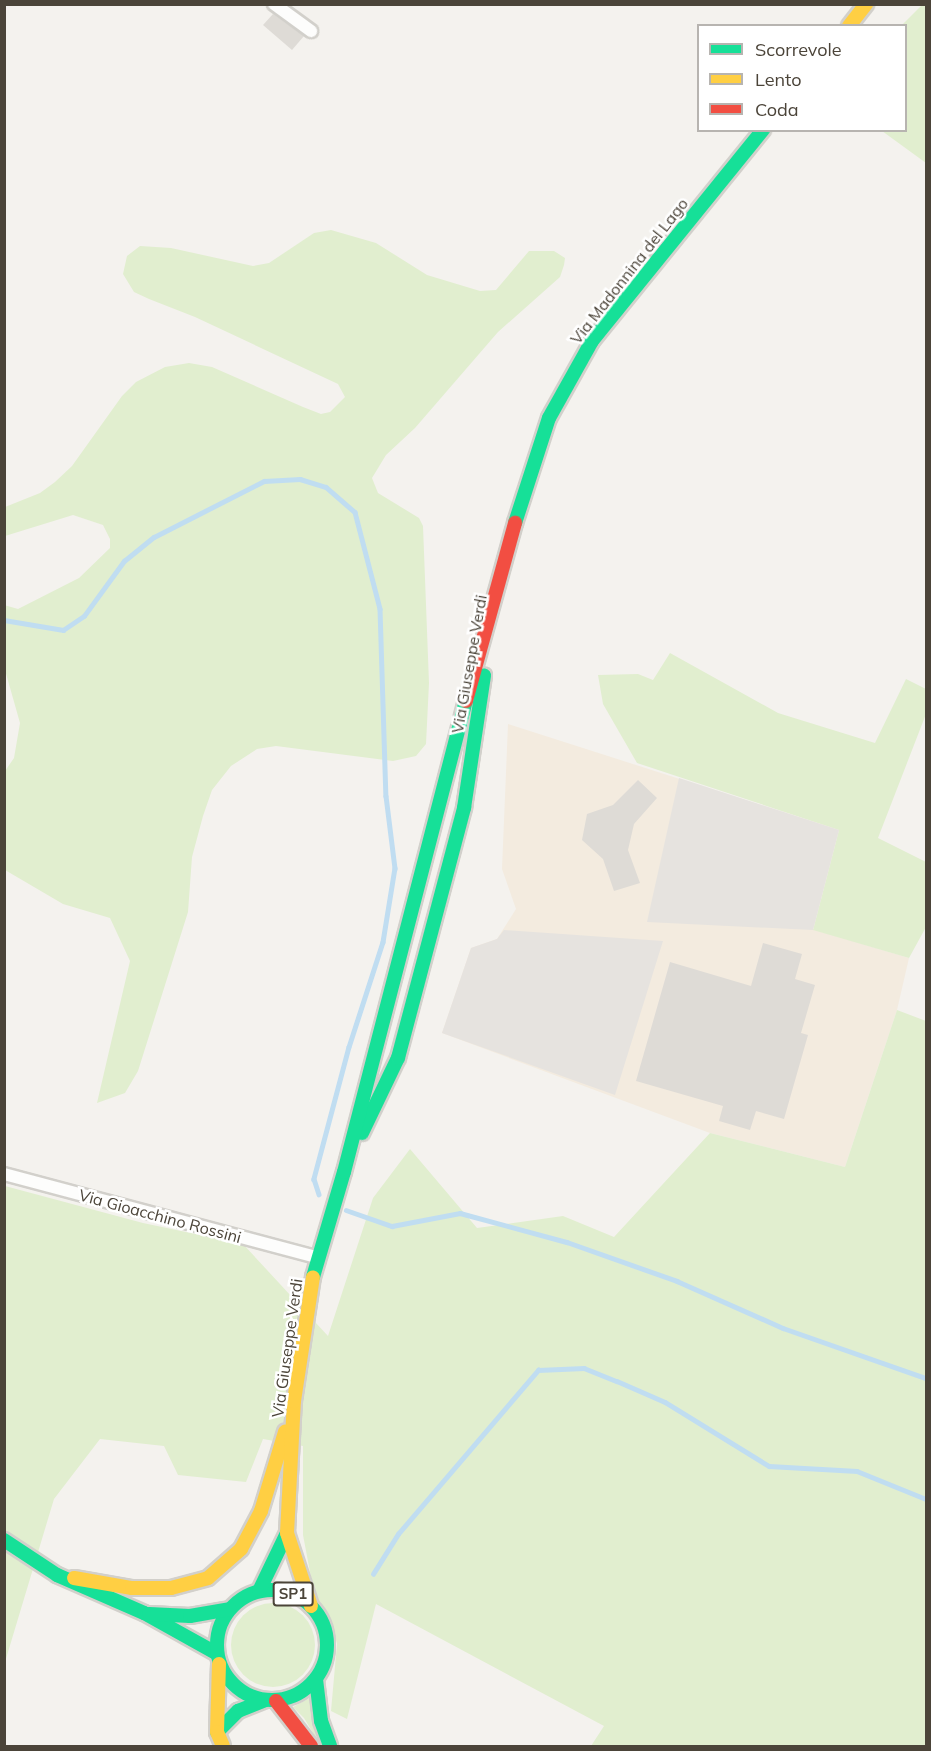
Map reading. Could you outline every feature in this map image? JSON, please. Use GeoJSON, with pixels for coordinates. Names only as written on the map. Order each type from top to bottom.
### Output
{"type":"FeatureCollection","features":[{"type":"Feature","properties":{"kind":"main road"},"geometry":{"type":"LineString","coordinates":[[851,24],[866,4]]}},
{"type":"Feature","properties":{"kind":"main road","name":"Via Madonnina del Lago"},"geometry":{"type":"LineString","coordinates":[[500,581],[549,418],[592,341],[761,132]]}},
{"type":"Feature","properties":{"kind":"main road","name":"Via Giuseppe Verdi"},"geometry":{"type":"LineString","coordinates":[[311,1606],[287,1533],[294,1401],[316,1257],[344,1172],[500,581]]}},
{"type":"Feature","properties":{"kind":"main road","name":"Via Giuseppe Verdi"},"geometry":{"type":"LineString","coordinates":[[344,1172],[398,1058],[464,808],[500,581]]}},
{"type":"Feature","properties":{"kind":"main road","name":"Via Giuseppe Verdi"},"geometry":{"type":"LineString","coordinates":[[438,900],[429,887],[441,798]]}},
{"type":"Feature","properties":{"kind":"main road","name":"Via Giuseppe Verdi"},"geometry":{"type":"LineString","coordinates":[[387,1006],[402,982],[421,914],[438,900]]}},
{"type":"Feature","properties":{"kind":"main road"},"geometry":{"type":"LineString","coordinates":[[57,1575],[132,1588],[171,1588],[208,1578],[241,1549],[261,1511],[294,1401]]}},
{"type":"Feature","properties":{"kind":"main road","name":"Via Giuseppe Verdi"},"geometry":{"type":"LineString","coordinates":[[260,1591],[287,1533]]}},
{"type":"Feature","properties":{"kind":"main road","name":"SP1"},"geometry":{"type":"LineString","coordinates":[[4,1540],[57,1575],[144,1613],[218,1659],[237,1689],[270,1701]]}},
{"type":"Feature","properties":{"kind":"main road","name":"SP1"},"geometry":{"type":"LineString","coordinates":[[144,1613],[190,1616],[229,1609],[260,1591],[287,1592],[311,1606],[323,1626],[327,1650],[316,1679],[321,1721],[330,1746]]}},
{"type":"Feature","properties":{"kind":"main road"},"geometry":{"type":"LineString","coordinates":[[223,1746],[217,1732],[219,1630],[229,1609]]}},
{"type":"Feature","properties":{"kind":"main road"},"geometry":{"type":"LineString","coordinates":[[217,1732],[238,1711],[305,1690],[316,1679]]}},
{"type":"Feature","properties":{"kind":"main road"},"geometry":{"type":"LineString","coordinates":[[270,1701],[311,1746]]}},
{"type":"Feature","properties":{"kind":"street"},"geometry":{"type":"LineString","coordinates":[[274,4],[311,31]]}},
{"type":"Feature","properties":{"kind":"street","name":"Via Gioacchino Rossini"},"geometry":{"type":"LineString","coordinates":[[4,1174],[316,1257]]}},
{"type":"Feature","properties":{"kind":"shaded area"},"geometry":{"type":"Polygon","coordinates":[[[508,724],[839,830],[813,929],[909,958],[897,1010],[845,1167],[710,1133],[442,1033],[471,948],[497,939],[516,909],[502,869],[508,724]]]}},
{"type":"Feature","properties":{"kind":"shaded area"},"geometry":{"type":"Polygon","coordinates":[[[679,778],[839,830],[813,930],[647,922],[679,778]]]}},
{"type":"Feature","properties":{"kind":"shaded area"},"geometry":{"type":"Polygon","coordinates":[[[504,930],[663,941],[615,1095],[442,1033],[471,948],[497,939],[504,930]]]}},
{"type":"Feature","properties":{"kind":"green space"},"geometry":{"type":"Polygon","coordinates":[[[922,5],[926,5],[926,163],[883,132],[907,132],[907,24],[903,24],[922,5]]]}},
{"type":"Feature","properties":{"kind":"green space"},"geometry":{"type":"Polygon","coordinates":[[[331,230],[376,243],[427,275],[480,291],[496,290],[529,251],[554,251],[565,258],[560,277],[498,332],[415,428],[386,455],[372,478],[378,493],[419,518],[423,526],[429,683],[426,744],[416,756],[393,761],[276,746],[257,749],[231,766],[212,790],[203,816],[192,857],[188,912],[138,1071],[125,1093],[97,1103],[130,961],[110,918],[63,904],[5,870],[5,771],[14,758],[20,723],[5,670],[4,605],[18,609],[79,578],[110,548],[110,539],[103,525],[73,515],[5,536],[5,507],[40,493],[55,482],[72,466],[122,396],[136,382],[165,367],[189,363],[212,367],[321,414],[330,412],[345,397],[338,384],[195,317],[134,292],[123,274],[127,256],[140,246],[171,248],[253,266],[269,263],[314,233],[331,230]]]}},
{"type":"Feature","properties":{"kind":"green space"},"geometry":{"type":"Polygon","coordinates":[[[670,653],[778,713],[875,743],[906,679],[926,689],[926,714],[878,838],[926,862],[926,927],[909,958],[813,930],[839,830],[637,763],[603,704],[598,675],[638,674],[653,680],[670,653]]]}},
{"type":"Feature","properties":{"kind":"green space"},"geometry":{"type":"Polygon","coordinates":[[[897,1010],[926,1021],[926,1746],[591,1746],[604,1726],[376,1604],[347,1719],[331,1711],[337,1644],[331,1620],[314,1593],[303,1535],[303,1446],[263,1439],[246,1482],[178,1475],[164,1446],[100,1439],[54,1499],[5,1662],[5,1186],[143,1223],[243,1244],[328,1336],[373,1198],[410,1149],[477,1228],[563,1216],[614,1237],[710,1133],[845,1167],[897,1010]]]}},
{"type":"Feature","properties":{"kind":"green space"},"geometry":{"type":"Polygon","coordinates":[[[273,1603],[296,1610],[308,1622],[315,1645],[308,1668],[296,1680],[273,1687],[250,1680],[238,1668],[231,1645],[238,1622],[250,1610],[273,1603]]]}},
{"type":"Feature","properties":{"kind":"green space"},"geometry":{"type":"Polygon","coordinates":[[[310,1698],[321,1746],[304,1718],[293,1707],[310,1698]]]}},
{"type":"Feature","properties":{"kind":"building"},"geometry":{"type":"Polygon","coordinates":[[[273,14],[304,36],[292,50],[263,25],[273,14]]]}},
{"type":"Feature","properties":{"kind":"building"},"geometry":{"type":"Polygon","coordinates":[[[638,780],[657,798],[634,824],[628,850],[640,883],[614,891],[603,859],[582,840],[587,814],[613,805],[638,780]]]}},
{"type":"Feature","properties":{"kind":"building"},"geometry":{"type":"Polygon","coordinates":[[[763,943],[802,954],[795,979],[815,985],[801,1033],[808,1035],[784,1119],[756,1111],[750,1130],[719,1121],[723,1106],[636,1081],[670,962],[751,986],[763,943]]]}},
{"type":"Feature","properties":{"kind":"waterway"},"geometry":{"type":"LineString","coordinates":[[4,620],[63,630],[84,616],[124,561],[154,537],[264,481],[300,479],[326,487],[355,512],[380,609],[386,796],[395,868],[383,942],[349,1047],[314,1179],[319,1194]]}},
{"type":"Feature","properties":{"kind":"waterway"},"geometry":{"type":"LineString","coordinates":[[346,1210],[392,1226],[460,1213],[567,1242],[677,1281],[783,1328],[926,1378]]}},
{"type":"Feature","properties":{"kind":"waterway"},"geometry":{"type":"LineString","coordinates":[[373,1574],[398,1534],[538,1370],[584,1368],[617,1381],[665,1402],[769,1466],[857,1471],[926,1499]]}},
{"type":"Feature","properties":{"kind":"traffic: fast"},"geometry":{"type":"LineString","coordinates":[[515,523],[549,418],[592,341],[761,132]]}},
{"type":"Feature","properties":{"kind":"traffic: fast"},"geometry":{"type":"LineString","coordinates":[[362,1133],[398,1058],[464,808],[484,675]]}},
{"type":"Feature","properties":{"kind":"traffic: fast"},"geometry":{"type":"LineString","coordinates":[[313,1277],[344,1172],[466,701]]}},
{"type":"Feature","properties":{"kind":"traffic: fast"},"geometry":{"type":"LineString","coordinates":[[259,1591],[287,1533]]}},
{"type":"Feature","properties":{"kind":"traffic: fast"},"geometry":{"type":"LineString","coordinates":[[4,1540],[57,1575],[144,1613],[216,1653]]}},
{"type":"Feature","properties":{"kind":"traffic: fast"},"geometry":{"type":"LineString","coordinates":[[272,1590],[293,1594],[311,1606],[323,1624],[327,1645],[323,1666],[311,1684],[293,1696],[272,1700],[251,1696],[233,1684],[221,1666],[217,1645],[221,1624],[233,1606],[251,1594],[272,1590]]}},
{"type":"Feature","properties":{"kind":"traffic: fast"},"geometry":{"type":"LineString","coordinates":[[149,1614],[190,1616],[229,1609]]}},
{"type":"Feature","properties":{"kind":"traffic: fast"},"geometry":{"type":"LineString","coordinates":[[316,1679],[321,1721],[330,1746]]}},
{"type":"Feature","properties":{"kind":"traffic: fast"},"geometry":{"type":"LineString","coordinates":[[217,1732],[238,1711],[265,1700]]}},
{"type":"Feature","properties":{"kind":"traffic: slow"},"geometry":{"type":"LineString","coordinates":[[851,24],[866,4]]}},
{"type":"Feature","properties":{"kind":"traffic: slow"},"geometry":{"type":"LineString","coordinates":[[311,1606],[287,1533],[294,1401],[313,1277]]}},
{"type":"Feature","properties":{"kind":"traffic: slow"},"geometry":{"type":"LineString","coordinates":[[74,1578],[132,1588],[171,1588],[208,1578],[241,1549],[261,1511],[285,1432]]}},
{"type":"Feature","properties":{"kind":"traffic: slow"},"geometry":{"type":"LineString","coordinates":[[219,1664],[217,1732],[223,1746]]}},
{"type":"Feature","properties":{"kind":"traffic: jam"},"geometry":{"type":"LineString","coordinates":[[466,701],[515,523]]}},
{"type":"Feature","properties":{"kind":"traffic: jam"},"geometry":{"type":"LineString","coordinates":[[276,1701],[311,1746]]}}]}
